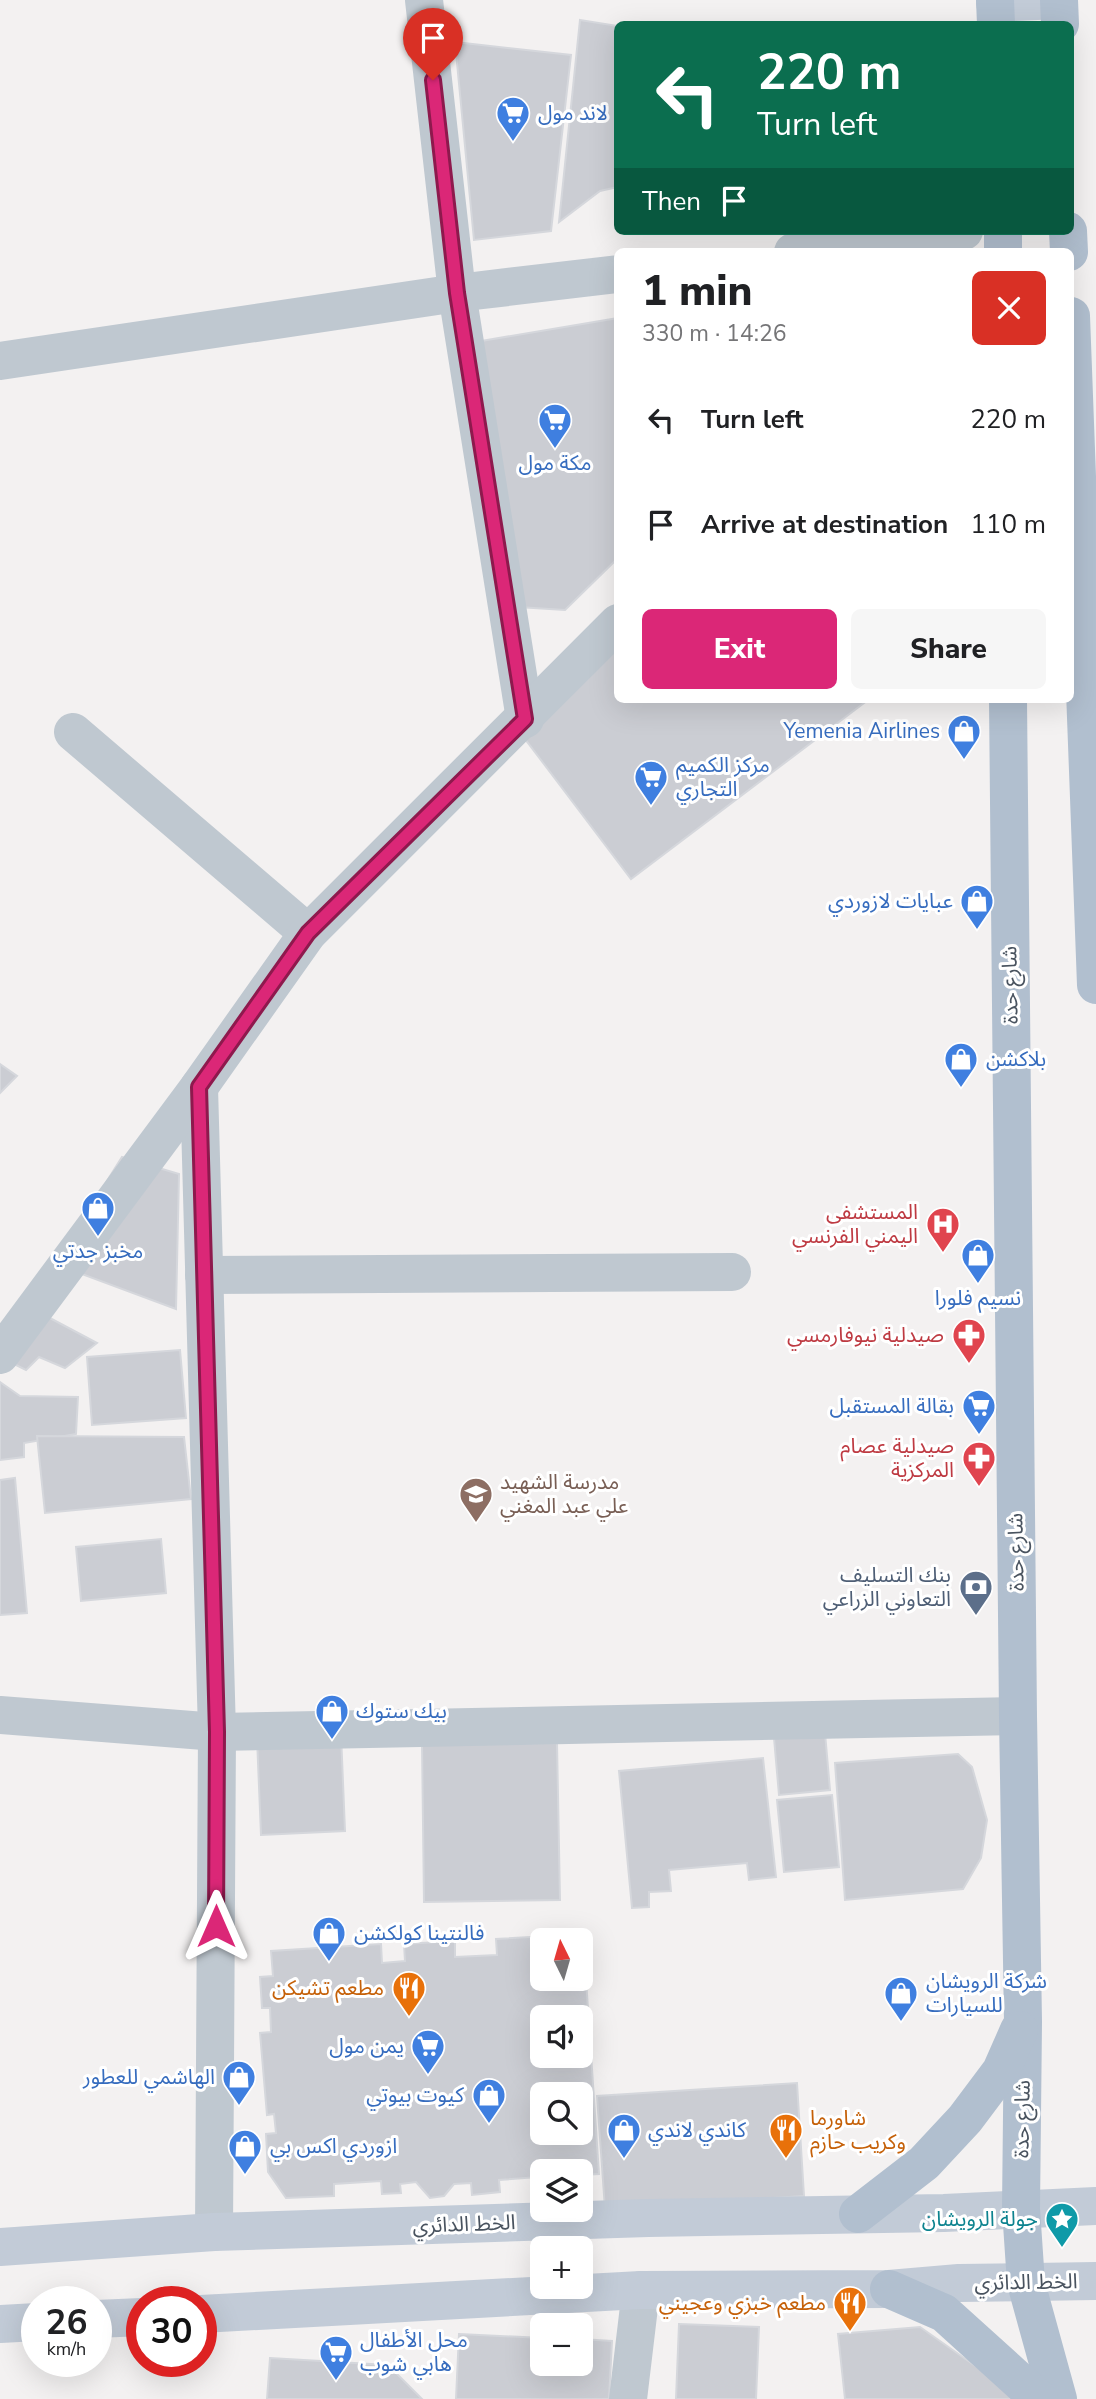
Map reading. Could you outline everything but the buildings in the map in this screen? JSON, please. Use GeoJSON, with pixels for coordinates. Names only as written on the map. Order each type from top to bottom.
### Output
{"type":"FeatureCollection","features":[{"type":"Feature","properties":{"kind":"main road"},"geometry":{"type":"LineString","coordinates":[[995,9],[1059,0],[1060,21]]}},
{"type":"Feature","properties":{"kind":"main road"},"geometry":{"type":"LineString","coordinates":[[1074,356],[1087,531],[1096,985]]}},
{"type":"Feature","properties":{"kind":"main road","name":"شارع حدة"},"geometry":{"type":"LineString","coordinates":[[1008,703],[1023,2022],[1021,2208],[1026,2283],[1058,2399]]}},
{"type":"Feature","properties":{"kind":"main road"},"geometry":{"type":"LineString","coordinates":[[858,2214],[924,2163],[965,2119],[1001,2071],[1023,2022]]}},
{"type":"Feature","properties":{"kind":"main road","name":"الخط الدائري"},"geometry":{"type":"LineString","coordinates":[[0,2247],[214,2232],[1096,2206]]}},
{"type":"Feature","properties":{"kind":"main road","name":"الخط الدائري"},"geometry":{"type":"LineString","coordinates":[[217,2313],[641,2290],[889,2289],[959,2283],[1096,2281]]}},
{"type":"Feature","properties":{"kind":"main road"},"geometry":{"type":"LineString","coordinates":[[889,2289],[944,2313],[1039,2399]]}},
{"type":"Feature","properties":{"kind":"main road"},"geometry":{"type":"LineString","coordinates":[[0,2324],[21,2323]]}},
{"type":"Feature","properties":{"kind":"street"},"geometry":{"type":"LineString","coordinates":[[424,0],[457,293],[525,719]]}},
{"type":"Feature","properties":{"kind":"street"},"geometry":{"type":"LineString","coordinates":[[826,248],[931,235]]}},
{"type":"Feature","properties":{"kind":"street"},"geometry":{"type":"LineString","coordinates":[[982,248],[997,235]]}},
{"type":"Feature","properties":{"kind":"street"},"geometry":{"type":"LineString","coordinates":[[0,361],[457,293],[614,274]]}},
{"type":"Feature","properties":{"kind":"street"},"geometry":{"type":"LineString","coordinates":[[0,1355],[199,1087],[308,933],[614,627]]}},
{"type":"Feature","properties":{"kind":"street"},"geometry":{"type":"LineString","coordinates":[[73,732],[308,933]]}},
{"type":"Feature","properties":{"kind":"street"},"geometry":{"type":"LineString","coordinates":[[199,1087],[217,1732],[214,2232]]}},
{"type":"Feature","properties":{"kind":"street"},"geometry":{"type":"LineString","coordinates":[[204,1275],[732,1272]]}},
{"type":"Feature","properties":{"kind":"street"},"geometry":{"type":"LineString","coordinates":[[0,1715],[217,1732],[1018,1716]]}},
{"type":"Feature","properties":{"kind":"street"},"geometry":{"type":"LineString","coordinates":[[628,2399],[641,2290]]}},
{"type":"Feature","properties":{"kind":"place","name":"لاند مول"},"geometry":{"type":"Point","coordinates":[513,143]}},
{"type":"Feature","properties":{"kind":"place","name":"مكة مول"},"geometry":{"type":"Point","coordinates":[555,450]}},
{"type":"Feature","properties":{"kind":"place","name":"Yemenia Airlines"},"geometry":{"type":"Point","coordinates":[964,761]}},
{"type":"Feature","properties":{"kind":"place","name":"مركز الكميم التجاري"},"geometry":{"type":"Point","coordinates":[651,807]}},
{"type":"Feature","properties":{"kind":"place","name":"عبايات لازوردي"},"geometry":{"type":"Point","coordinates":[977,931]}},
{"type":"Feature","properties":{"kind":"place","name":"بلاكشن"},"geometry":{"type":"Point","coordinates":[961,1089]}},
{"type":"Feature","properties":{"kind":"place","name":"مخبز جدتي"},"geometry":{"type":"Point","coordinates":[98,1238]}},
{"type":"Feature","properties":{"kind":"place","name":"المستشفى اليمني الفرنسي"},"geometry":{"type":"Point","coordinates":[943,1254]}},
{"type":"Feature","properties":{"kind":"place","name":"نسيم فلورا"},"geometry":{"type":"Point","coordinates":[978,1285]}},
{"type":"Feature","properties":{"kind":"place","name":"صيدلية نيوفارمسي"},"geometry":{"type":"Point","coordinates":[969,1365]}},
{"type":"Feature","properties":{"kind":"place","name":"بقالة المستقبل"},"geometry":{"type":"Point","coordinates":[979,1436]}},
{"type":"Feature","properties":{"kind":"place","name":"صيدلية عصام المركزية"},"geometry":{"type":"Point","coordinates":[979,1488]}},
{"type":"Feature","properties":{"kind":"place","name":"مدرسة الشهيد علي عبد المغني"},"geometry":{"type":"Point","coordinates":[476,1524]}},
{"type":"Feature","properties":{"kind":"place","name":"بنك التسليف التعاوني الزراعي"},"geometry":{"type":"Point","coordinates":[976,1617]}},
{"type":"Feature","properties":{"kind":"place","name":"بيك ستوك"},"geometry":{"type":"Point","coordinates":[332,1741]}},
{"type":"Feature","properties":{"kind":"place","name":"فالنتينا كولكشن"},"geometry":{"type":"Point","coordinates":[329,1963]}},
{"type":"Feature","properties":{"kind":"place","name":"مطعم تشيكن"},"geometry":{"type":"Point","coordinates":[409,2018]}},
{"type":"Feature","properties":{"kind":"place","name":"شركة الرويشان للسيارات"},"geometry":{"type":"Point","coordinates":[901,2023]}},
{"type":"Feature","properties":{"kind":"place","name":"يمن مول"},"geometry":{"type":"Point","coordinates":[428,2076]}},
{"type":"Feature","properties":{"kind":"place","name":"الهاشمي للعطور"},"geometry":{"type":"Point","coordinates":[239,2107]}},
{"type":"Feature","properties":{"kind":"place","name":"كيوت بيوتي"},"geometry":{"type":"Point","coordinates":[489,2125]}},
{"type":"Feature","properties":{"kind":"place","name":"كاندي لاندي"},"geometry":{"type":"Point","coordinates":[624,2160]}},
{"type":"Feature","properties":{"kind":"place","name":"شاورما وكريب حازم"},"geometry":{"type":"Point","coordinates":[786,2160]}},
{"type":"Feature","properties":{"kind":"place","name":"ازوردي اكس بي"},"geometry":{"type":"Point","coordinates":[245,2176]}},
{"type":"Feature","properties":{"kind":"place","name":"جولة الرويشان"},"geometry":{"type":"Point","coordinates":[1062,2249]}},
{"type":"Feature","properties":{"kind":"place","name":"مطعم خبزي وعجيني"},"geometry":{"type":"Point","coordinates":[850,2333]}},
{"type":"Feature","properties":{"kind":"place","name":"محل الأطفال هابي شوب"},"geometry":{"type":"Point","coordinates":[336,2382]}},
{"type":"Feature","properties":{"kind":"route"},"geometry":{"type":"LineString","coordinates":[[216,1926],[217,1732],[199,1087],[308,933],[525,719],[457,293],[433,80]]}}]}
